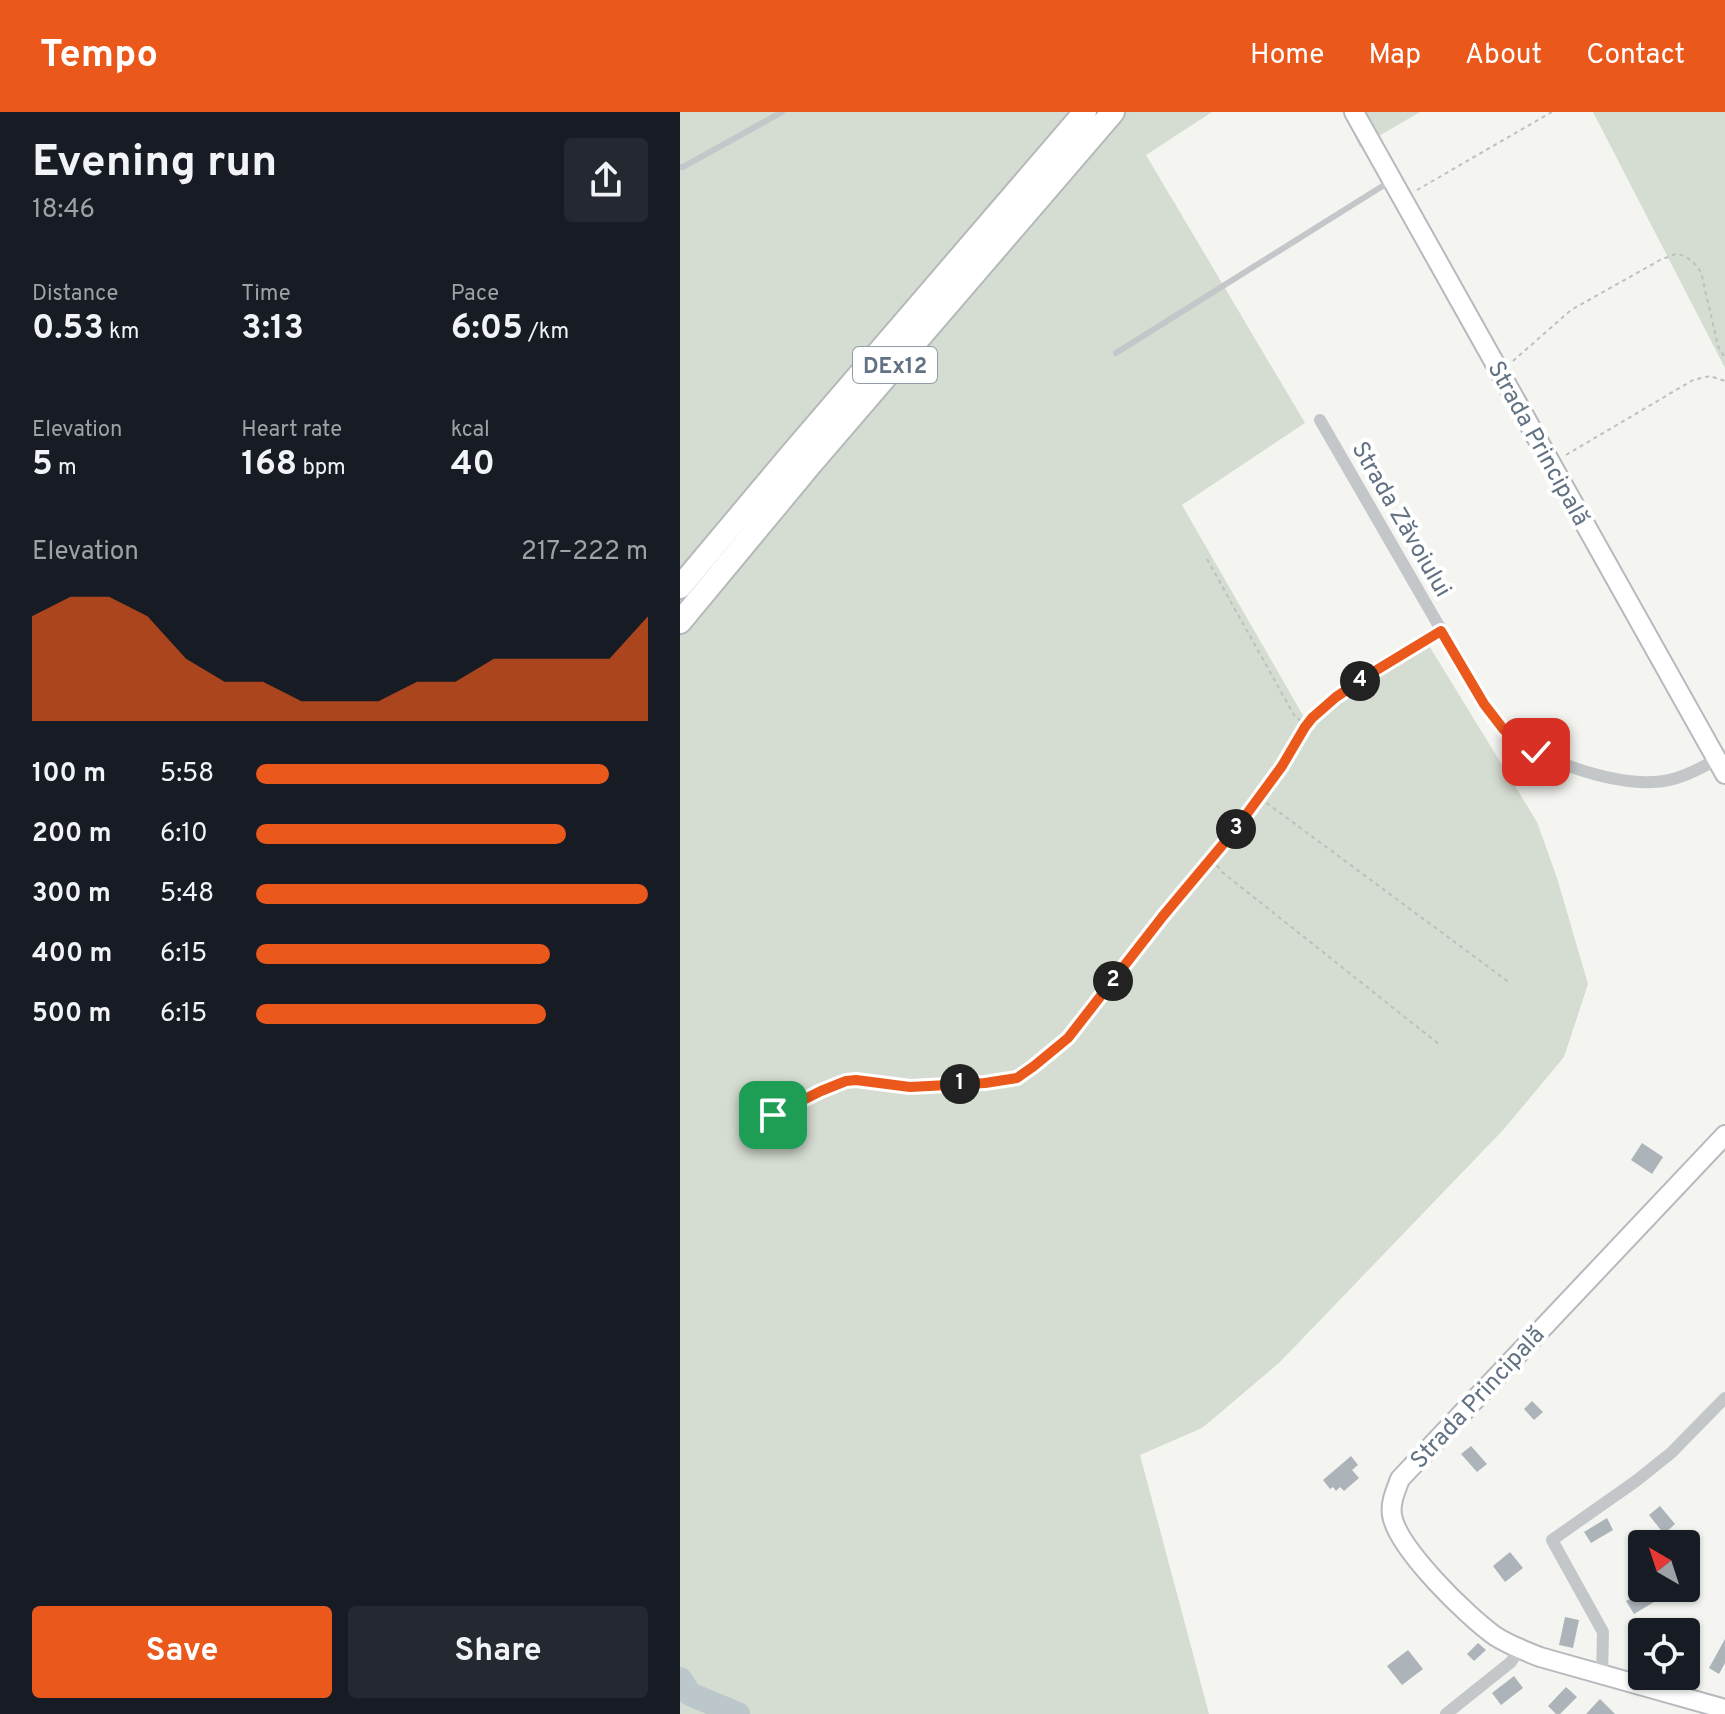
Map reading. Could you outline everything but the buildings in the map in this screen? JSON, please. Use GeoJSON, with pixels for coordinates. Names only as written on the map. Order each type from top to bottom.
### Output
{"type":"FeatureCollection","features":[{"type":"Feature","properties":{"kind":"highway","name":"DEx12"},"geometry":{"type":"LineString","coordinates":[[680,587],[1085,112]]}},
{"type":"Feature","properties":{"kind":"highway","name":"DEx12"},"geometry":{"type":"LineString","coordinates":[[680,622],[810,465],[1113,112]]}},
{"type":"Feature","properties":{"kind":"street","name":"Strada Principală"},"geometry":{"type":"LineString","coordinates":[[1354,112],[1721,767]]}},
{"type":"Feature","properties":{"kind":"street","name":"Strada Zăvoiului"},"geometry":{"type":"LineString","coordinates":[[1320,420],[1484,704],[1504,730],[1536,752],[1588,773],[1621,780],[1655,782],[1721,767]]}},
{"type":"Feature","properties":{"kind":"street","name":"Strada Principală"},"geometry":{"type":"LineString","coordinates":[[1723,1141],[1400,1479],[1393,1496],[1392,1515],[1400,1535],[1453,1600],[1495,1635],[1519,1649],[1602,1676],[1725,1709]]}},
{"type":"Feature","properties":{"kind":"street"},"geometry":{"type":"LineString","coordinates":[[1602,1676],[1603,1632],[1552,1540],[1671,1453],[1725,1398]]}},
{"type":"Feature","properties":{"kind":"street"},"geometry":{"type":"LineString","coordinates":[[1446,1714],[1511,1662],[1519,1649]]}},
{"type":"Feature","properties":{"kind":"lane"},"geometry":{"type":"LineString","coordinates":[[680,167],[782,112]]}},
{"type":"Feature","properties":{"kind":"lane"},"geometry":{"type":"LineString","coordinates":[[1116,353],[1392,180]]}},
{"type":"Feature","properties":{"kind":"path"},"geometry":{"type":"LineString","coordinates":[[1402,198],[1552,112]]}},
{"type":"Feature","properties":{"kind":"path"},"geometry":{"type":"LineString","coordinates":[[1500,373],[1571,310],[1676,254],[1685,256],[1701,272],[1718,346],[1725,358]]}},
{"type":"Feature","properties":{"kind":"path"},"geometry":{"type":"LineString","coordinates":[[1551,464],[1693,380],[1710,376],[1725,381]]}},
{"type":"Feature","properties":{"kind":"path"},"geometry":{"type":"LineString","coordinates":[[1207,559],[1294,715],[1308,724]]}},
{"type":"Feature","properties":{"kind":"path"},"geometry":{"type":"LineString","coordinates":[[773,1115],[846,1081],[910,1087],[1017,1078],[1068,1038],[1259,797],[1308,724],[1336,697],[1441,631]]}},
{"type":"Feature","properties":{"kind":"path"},"geometry":{"type":"LineString","coordinates":[[1259,797],[1510,983]]}},
{"type":"Feature","properties":{"kind":"path"},"geometry":{"type":"LineString","coordinates":[[1211,858],[1222,872],[1440,1045]]}},
{"type":"Feature","properties":{"kind":"shaded area"},"geometry":{"type":"Polygon","coordinates":[[[680,112],[1212,112],[1146,155],[1305,423],[1182,505],[1305,719],[1428,644],[1537,822],[1557,878],[1588,984],[1564,1057],[1504,1129],[1279,1363],[1202,1428],[1140,1455],[1209,1714],[680,1714],[680,112]]]}},
{"type":"Feature","properties":{"kind":"shaded area"},"geometry":{"type":"Polygon","coordinates":[[[1343,112],[1420,112],[1360,147],[1343,112]]]}},
{"type":"Feature","properties":{"kind":"shaded area"},"geometry":{"type":"Polygon","coordinates":[[[1593,112],[1725,112],[1725,368],[1593,112]]]}},
{"type":"Feature","properties":{"kind":"waterway"},"geometry":{"type":"LineString","coordinates":[[680,1679],[690,1694],[738,1714]]}},
{"type":"Feature","properties":{"kind":"route"},"geometry":{"type":"LineString","coordinates":[[773,1115],[846,1081],[910,1087],[985,1083],[1017,1078],[1034,1066],[1068,1038],[1235,830],[1282,766],[1312,718],[1336,697],[1441,631],[1484,704],[1504,730],[1536,752]]}}]}
